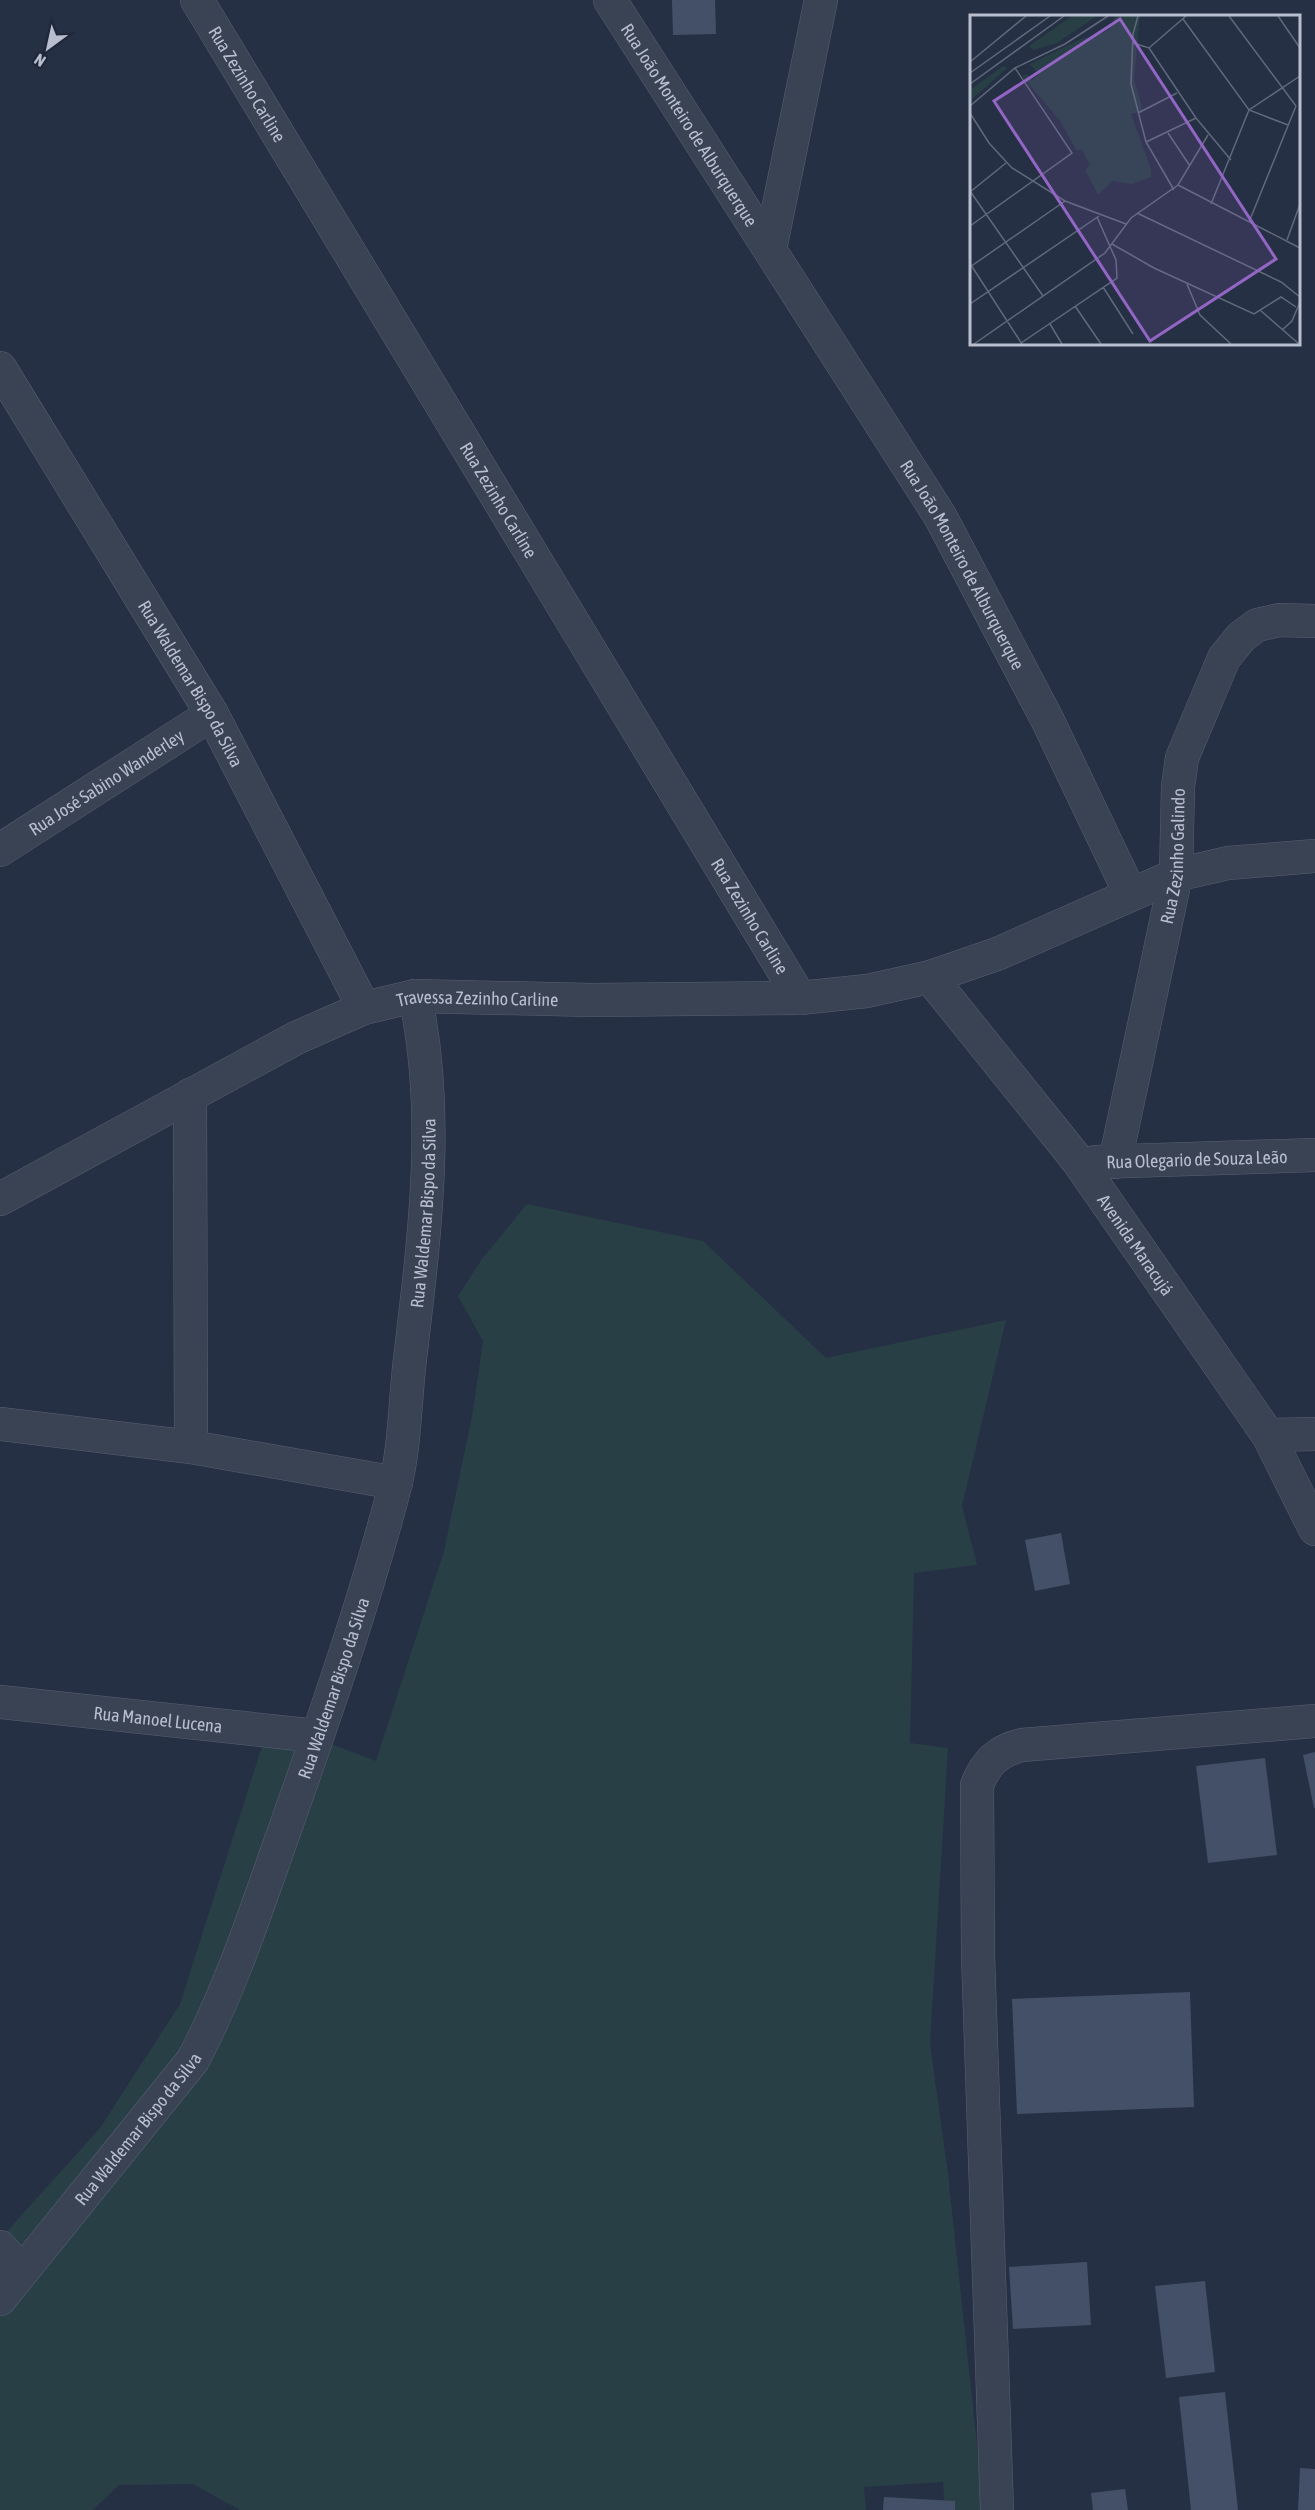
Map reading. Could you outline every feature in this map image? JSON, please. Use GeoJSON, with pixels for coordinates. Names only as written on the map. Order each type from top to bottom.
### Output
{"type":"FeatureCollection","features":[{"type":"Feature","properties":{"kind":"street","name":"Rua Zezinho Carline"},"geometry":{"type":"LineString","coordinates":[[197,0],[800,998]]}},
{"type":"Feature","properties":{"kind":"street","name":"Rua João Monteiro de Alburquerque"},"geometry":{"type":"LineString","coordinates":[[610,0],[940,516],[1047,720],[1130,893]]}},
{"type":"Feature","properties":{"kind":"street","name":"Rua João Monteiro de Alburquerque"},"geometry":{"type":"LineString","coordinates":[[770,249],[821,0]]}},
{"type":"Feature","properties":{"kind":"street","name":"Rua Waldemar Bispo da Silva"},"geometry":{"type":"LineString","coordinates":[[0,368],[9,405],[212,714],[364,1008]]}},
{"type":"Feature","properties":{"kind":"street","name":"Rua Zezinho Galindo"},"geometry":{"type":"LineString","coordinates":[[1115,1162],[1176,875],[1178,787],[1182,758],[1224,658],[1240,637],[1257,626],[1279,620],[1315,621]]}},
{"type":"Feature","properties":{"kind":"street","name":"Rua José Sabino Wanderley"},"geometry":{"type":"LineString","coordinates":[[0,850],[212,714]]}},
{"type":"Feature","properties":{"kind":"street","name":"Travessa Zezinho Carline"},"geometry":{"type":"LineString","coordinates":[[0,1199],[296,1038],[364,1008],[415,996],[592,1000],[800,998],[867,991],[930,977],[997,954],[1130,893],[1176,875],[1228,863],[1315,856]]}},
{"type":"Feature","properties":{"kind":"street","name":"Avenida Maracujá"},"geometry":{"type":"LineString","coordinates":[[930,977],[1078,1161],[1268,1435],[1315,1529]]}},
{"type":"Feature","properties":{"kind":"street","name":"Rua Waldemar Bispo da Silva"},"geometry":{"type":"LineString","coordinates":[[0,2300],[11,2259],[193,2060],[215,2019],[230,1980],[317,1736],[396,1483],[425,1228],[429,1096],[423,1034],[415,996]]}},
{"type":"Feature","properties":{"kind":"street"},"geometry":{"type":"LineString","coordinates":[[190,1095],[191,1447]]}},
{"type":"Feature","properties":{"kind":"street","name":"Rua Olegario de Souza Leão"},"geometry":{"type":"LineString","coordinates":[[1078,1161],[1115,1162],[1315,1155]]}},
{"type":"Feature","properties":{"kind":"street"},"geometry":{"type":"LineString","coordinates":[[0,1424],[191,1447],[396,1483]]}},
{"type":"Feature","properties":{"kind":"street"},"geometry":{"type":"LineString","coordinates":[[1268,1435],[1315,1434]]}},
{"type":"Feature","properties":{"kind":"street","name":"Rua Manoel Lucena"},"geometry":{"type":"LineString","coordinates":[[0,1702],[317,1736]]}},
{"type":"Feature","properties":{"kind":"street"},"geometry":{"type":"LineString","coordinates":[[997,2510],[978,1955],[978,1785],[982,1771],[992,1758],[1004,1749],[1022,1745],[1315,1721]]}},
{"type":"Feature","properties":{"kind":"shaded area"},"geometry":{"type":"Polygon","coordinates":[[[527,1204],[703,1241],[826,1358],[1006,1320],[962,1506],[977,1565],[914,1573],[910,1743],[948,1748],[930,2044],[948,2174],[984,2510],[945,2510],[943,2482],[864,2487],[866,2510],[240,2510],[193,2484],[119,2485],[93,2510],[0,2510],[0,2239],[100,2128],[180,2004],[270,1721],[376,1761],[444,1551],[473,1411],[483,1341],[458,1296],[482,1259],[527,1204]]]}},
{"type":"Feature","properties":{"kind":"building"},"geometry":{"type":"Polygon","coordinates":[[[672,0],[715,0],[716,34],[673,35],[672,0]]]}},
{"type":"Feature","properties":{"kind":"building"},"geometry":{"type":"Polygon","coordinates":[[[1061,1533],[1070,1584],[1035,1591],[1025,1540],[1061,1533]]]}},
{"type":"Feature","properties":{"kind":"building"},"geometry":{"type":"Polygon","coordinates":[[[1315,1752],[1315,1808],[1314,1808],[1303,1755],[1315,1752]]]}},
{"type":"Feature","properties":{"kind":"building"},"geometry":{"type":"Polygon","coordinates":[[[1265,1758],[1277,1855],[1208,1863],[1196,1766],[1265,1758]]]}},
{"type":"Feature","properties":{"kind":"building"},"geometry":{"type":"Polygon","coordinates":[[[1190,1992],[1194,2107],[1017,2114],[1012,1999],[1190,1992]]]}},
{"type":"Feature","properties":{"kind":"building"},"geometry":{"type":"Polygon","coordinates":[[[1087,2262],[1091,2325],[1013,2329],[1009,2267],[1087,2262]]]}},
{"type":"Feature","properties":{"kind":"building"},"geometry":{"type":"Polygon","coordinates":[[[1205,2281],[1215,2372],[1166,2378],[1155,2286],[1205,2281]]]}},
{"type":"Feature","properties":{"kind":"building"},"geometry":{"type":"Polygon","coordinates":[[[1225,2392],[1238,2510],[1191,2510],[1179,2397],[1225,2392]]]}},
{"type":"Feature","properties":{"kind":"building"},"geometry":{"type":"Polygon","coordinates":[[[1300,2468],[1315,2469],[1315,2510],[1298,2510],[1300,2468]]]}},
{"type":"Feature","properties":{"kind":"building"},"geometry":{"type":"Polygon","coordinates":[[[1125,2489],[1128,2510],[1093,2510],[1091,2493],[1125,2489]]]}},
{"type":"Feature","properties":{"kind":"building"},"geometry":{"type":"Polygon","coordinates":[[[884,2497],[955,2501],[955,2510],[883,2510],[884,2497]]]}}]}
